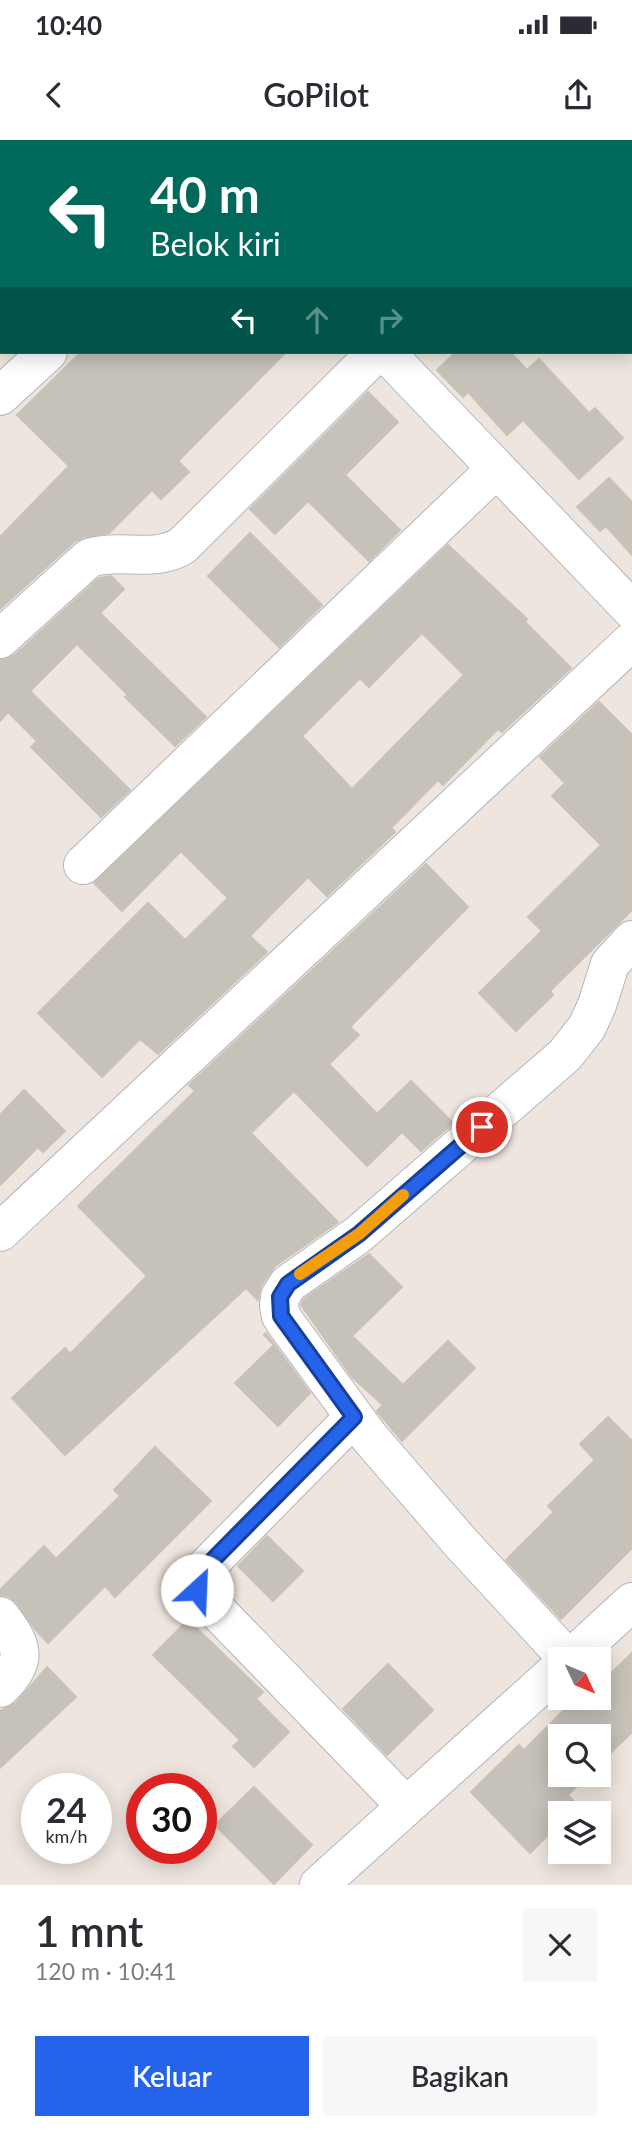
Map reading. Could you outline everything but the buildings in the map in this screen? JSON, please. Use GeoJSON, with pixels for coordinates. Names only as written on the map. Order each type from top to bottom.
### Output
{"type":"FeatureCollection","features":[{"type":"Feature","properties":{"kind":"street"},"geometry":{"type":"LineString","coordinates":[[0,396],[46,354]]}},
{"type":"Feature","properties":{"kind":"street"},"geometry":{"type":"LineString","coordinates":[[0,639],[89,558],[104,553],[169,554],[182,546],[375,354]]}},
{"type":"Feature","properties":{"kind":"street"},"geometry":{"type":"LineString","coordinates":[[387,354],[632,610]]}},
{"type":"Feature","properties":{"kind":"street"},"geometry":{"type":"LineString","coordinates":[[83,865],[496,469]]}},
{"type":"Feature","properties":{"kind":"street"},"geometry":{"type":"LineString","coordinates":[[0,1232],[632,641]]}},
{"type":"Feature","properties":{"kind":"street"},"geometry":{"type":"LineString","coordinates":[[558,1647],[461,1544],[354,1417],[281,1316],[280,1297],[288,1284],[359,1234],[565,1055],[587,1027],[610,964],[632,940]]}},
{"type":"Feature","properties":{"kind":"street"},"geometry":{"type":"LineString","coordinates":[[354,1417],[195,1578],[197,1590],[407,1806]]}},
{"type":"Feature","properties":{"kind":"street"},"geometry":{"type":"LineString","coordinates":[[582,1647],[632,1602]]}},
{"type":"Feature","properties":{"kind":"street"},"geometry":{"type":"LineString","coordinates":[[0,1616],[16,1636],[20,1659],[11,1678],[0,1688]]}},
{"type":"Feature","properties":{"kind":"street"},"geometry":{"type":"LineString","coordinates":[[319,1885],[548,1679]]}},
{"type":"Feature","properties":{"kind":"slow traffic"},"geometry":{"type":"LineString","coordinates":[[300,1274],[359,1234],[403,1195]]}},
{"type":"Feature","properties":{"kind":"route"},"geometry":{"type":"LineString","coordinates":[[197,1590],[195,1578],[354,1417],[281,1316],[280,1297],[288,1284],[359,1234],[482,1127]]}}]}
